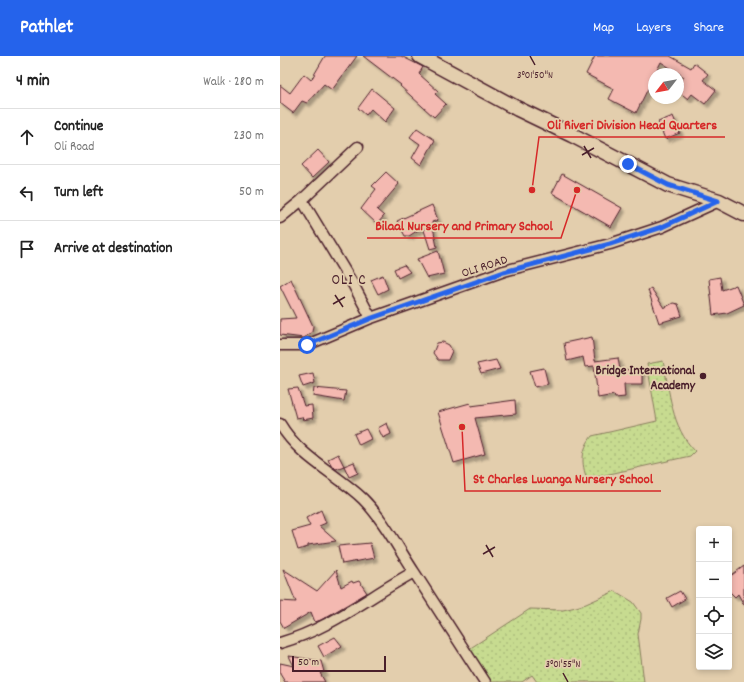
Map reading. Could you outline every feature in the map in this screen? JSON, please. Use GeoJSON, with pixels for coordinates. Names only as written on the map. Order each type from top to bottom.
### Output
{"type":"FeatureCollection","features":[{"type":"Feature","properties":{"kind":"street"},"geometry":{"type":"LineString","coordinates":[[420,56],[505,103],[572,135],[668,185],[718,201],[744,214]]}},
{"type":"Feature","properties":{"kind":"street"},"geometry":{"type":"LineString","coordinates":[[280,218],[302,200],[358,147]]}},
{"type":"Feature","properties":{"kind":"street"},"geometry":{"type":"LineString","coordinates":[[302,200],[372,318]]}},
{"type":"Feature","properties":{"kind":"street","name":"OLI ROAD"},"geometry":{"type":"LineString","coordinates":[[280,345],[307,345],[372,318],[504,272],[610,244],[662,227],[718,201]]}},
{"type":"Feature","properties":{"kind":"street"},"geometry":{"type":"LineString","coordinates":[[280,424],[297,447],[363,499],[414,572],[483,681]]}},
{"type":"Feature","properties":{"kind":"street"},"geometry":{"type":"LineString","coordinates":[[280,643],[305,636],[353,610],[414,572]]}},
{"type":"Feature","properties":{"kind":"green space"},"geometry":{"type":"Polygon","coordinates":[[[663,361],[676,420],[687,442],[695,451],[690,456],[587,479],[583,457],[588,441],[592,436],[657,421],[647,364],[663,361]]]}},
{"type":"Feature","properties":{"kind":"green space"},"geometry":{"type":"Polygon","coordinates":[[[615,591],[633,602],[641,613],[638,634],[644,682],[537,682],[532,675],[522,682],[492,682],[469,649],[530,609],[563,610],[586,604],[615,591]]]}},
{"type":"Feature","properties":{"kind":"building"},"geometry":{"type":"Polygon","coordinates":[[[325,56],[357,56],[332,90],[324,84],[307,103],[302,101],[293,113],[280,103],[280,85],[290,93],[304,74],[311,80],[325,56]]]}},
{"type":"Feature","properties":{"kind":"building"},"geometry":{"type":"Polygon","coordinates":[[[363,56],[401,56],[423,67],[419,74],[438,91],[435,94],[446,104],[434,117],[400,86],[401,85],[363,56]]]}},
{"type":"Feature","properties":{"kind":"building"},"geometry":{"type":"Polygon","coordinates":[[[595,56],[670,56],[691,68],[694,63],[708,74],[703,80],[716,90],[705,104],[692,94],[688,99],[684,96],[684,68],[670,68],[661,62],[658,68],[648,68],[648,89],[636,113],[609,99],[614,89],[586,74],[595,56]]]}},
{"type":"Feature","properties":{"kind":"building"},"geometry":{"type":"Polygon","coordinates":[[[372,89],[395,108],[385,122],[371,109],[366,115],[358,108],[372,89]]]}},
{"type":"Feature","properties":{"kind":"building"},"geometry":{"type":"Polygon","coordinates":[[[673,116],[680,133],[665,139],[658,122],[673,116]]]}},
{"type":"Feature","properties":{"kind":"building"},"geometry":{"type":"Polygon","coordinates":[[[417,128],[435,140],[421,165],[412,158],[420,144],[410,137],[417,128]]]}},
{"type":"Feature","properties":{"kind":"building"},"geometry":{"type":"Polygon","coordinates":[[[318,150],[329,162],[312,178],[301,166],[318,150]]]}},
{"type":"Feature","properties":{"kind":"building"},"geometry":{"type":"Polygon","coordinates":[[[386,172],[399,184],[377,210],[384,216],[377,224],[361,209],[376,189],[372,186],[386,172]]]}},
{"type":"Feature","properties":{"kind":"building"},"geometry":{"type":"Polygon","coordinates":[[[562,174],[622,208],[611,227],[552,193],[562,174]]]}},
{"type":"Feature","properties":{"kind":"building"},"geometry":{"type":"Polygon","coordinates":[[[432,205],[438,220],[432,222],[437,247],[430,249],[423,227],[409,236],[405,236],[397,221],[432,205]]]}},
{"type":"Feature","properties":{"kind":"building"},"geometry":{"type":"Polygon","coordinates":[[[438,251],[444,274],[427,278],[417,259],[438,251]]]}},
{"type":"Feature","properties":{"kind":"building"},"geometry":{"type":"Polygon","coordinates":[[[404,265],[410,272],[398,278],[394,269],[404,265]]]}},
{"type":"Feature","properties":{"kind":"building"},"geometry":{"type":"Polygon","coordinates":[[[383,275],[388,289],[378,294],[371,280],[383,275]]]}},
{"type":"Feature","properties":{"kind":"building"},"geometry":{"type":"Polygon","coordinates":[[[720,277],[722,290],[736,285],[744,305],[727,313],[713,315],[709,279],[720,277]]]}},
{"type":"Feature","properties":{"kind":"building"},"geometry":{"type":"Polygon","coordinates":[[[291,279],[313,326],[312,332],[304,338],[280,335],[280,319],[296,318],[280,286],[291,279]]]}},
{"type":"Feature","properties":{"kind":"building"},"geometry":{"type":"Polygon","coordinates":[[[651,288],[664,308],[673,303],[678,304],[682,316],[659,323],[648,290],[651,288]]]}},
{"type":"Feature","properties":{"kind":"building"},"geometry":{"type":"Polygon","coordinates":[[[592,337],[595,361],[618,358],[620,370],[642,369],[642,384],[624,384],[625,397],[615,398],[614,395],[598,398],[594,366],[585,367],[583,357],[567,361],[564,343],[592,337]]]}},
{"type":"Feature","properties":{"kind":"building"},"geometry":{"type":"Polygon","coordinates":[[[443,342],[449,345],[452,351],[448,360],[438,360],[433,353],[437,343],[443,342]]]}},
{"type":"Feature","properties":{"kind":"building"},"geometry":{"type":"Polygon","coordinates":[[[496,360],[500,369],[481,374],[477,364],[496,360]]]}},
{"type":"Feature","properties":{"kind":"building"},"geometry":{"type":"Polygon","coordinates":[[[544,368],[548,384],[535,387],[530,371],[544,368]]]}},
{"type":"Feature","properties":{"kind":"building"},"geometry":{"type":"Polygon","coordinates":[[[313,373],[315,383],[303,387],[299,376],[313,373]]]}},
{"type":"Feature","properties":{"kind":"building"},"geometry":{"type":"Polygon","coordinates":[[[298,388],[304,406],[312,405],[313,418],[303,420],[302,417],[296,418],[288,389],[298,388]]]}},
{"type":"Feature","properties":{"kind":"building"},"geometry":{"type":"Polygon","coordinates":[[[314,388],[346,391],[344,401],[313,396],[314,388]]]}},
{"type":"Feature","properties":{"kind":"building"},"geometry":{"type":"Polygon","coordinates":[[[515,400],[516,414],[475,418],[485,454],[454,463],[438,412],[470,403],[471,406],[515,400]]]}},
{"type":"Feature","properties":{"kind":"building"},"geometry":{"type":"Polygon","coordinates":[[[387,423],[391,434],[383,438],[378,428],[387,423]]]}},
{"type":"Feature","properties":{"kind":"building"},"geometry":{"type":"Polygon","coordinates":[[[366,429],[371,439],[359,445],[354,434],[366,429]]]}},
{"type":"Feature","properties":{"kind":"building"},"geometry":{"type":"Polygon","coordinates":[[[338,454],[344,466],[336,469],[332,466],[328,459],[338,454]]]}},
{"type":"Feature","properties":{"kind":"building"},"geometry":{"type":"Polygon","coordinates":[[[354,462],[358,473],[349,477],[344,466],[354,462]]]}},
{"type":"Feature","properties":{"kind":"building"},"geometry":{"type":"Polygon","coordinates":[[[321,510],[326,523],[319,526],[336,541],[308,545],[308,547],[298,550],[292,531],[310,526],[306,518],[321,510]]]}},
{"type":"Feature","properties":{"kind":"building"},"geometry":{"type":"Polygon","coordinates":[[[370,543],[374,558],[342,564],[338,546],[370,543]]]}},
{"type":"Feature","properties":{"kind":"building"},"geometry":{"type":"Polygon","coordinates":[[[744,566],[744,605],[738,594],[735,597],[732,594],[732,575],[744,566]]]}},
{"type":"Feature","properties":{"kind":"building"},"geometry":{"type":"Polygon","coordinates":[[[283,569],[317,591],[336,570],[341,587],[352,581],[353,583],[359,581],[367,593],[321,620],[315,622],[311,612],[284,628],[280,621],[280,601],[296,602],[283,569]]]}},
{"type":"Feature","properties":{"kind":"building"},"geometry":{"type":"Polygon","coordinates":[[[680,591],[685,599],[672,607],[667,598],[680,591]]]}},
{"type":"Feature","properties":{"kind":"building"},"geometry":{"type":"Polygon","coordinates":[[[335,637],[342,646],[324,657],[318,646],[335,637]]]}},
{"type":"Feature","properties":{"kind":"building"},"geometry":{"type":"Polygon","coordinates":[[[289,656],[321,661],[324,672],[320,673],[325,682],[285,682],[280,674],[280,663],[294,666],[289,656]]]}},
{"type":"Feature","properties":{"kind":"place","name":"Oli Riveri Division Head Quarters"},"geometry":{"type":"Point","coordinates":[532,190]}},
{"type":"Feature","properties":{"kind":"place","name":"Bilaal Nursery and Primary School"},"geometry":{"type":"Point","coordinates":[577,190]}},
{"type":"Feature","properties":{"kind":"place","name":"Bridge International Academy"},"geometry":{"type":"Point","coordinates":[703,376]}},
{"type":"Feature","properties":{"kind":"place","name":"St Charles Lwanga Nursery School"},"geometry":{"type":"Point","coordinates":[462,427]}},
{"type":"Feature","properties":{"kind":"district","name":"OLI C"},"geometry":{"type":"Point","coordinates":[349,279]}},
{"type":"Feature","properties":{"kind":"route"},"geometry":{"type":"LineString","coordinates":[[307,345],[372,318],[504,272],[610,244],[662,227],[718,201],[668,185],[628,164]]}}]}
